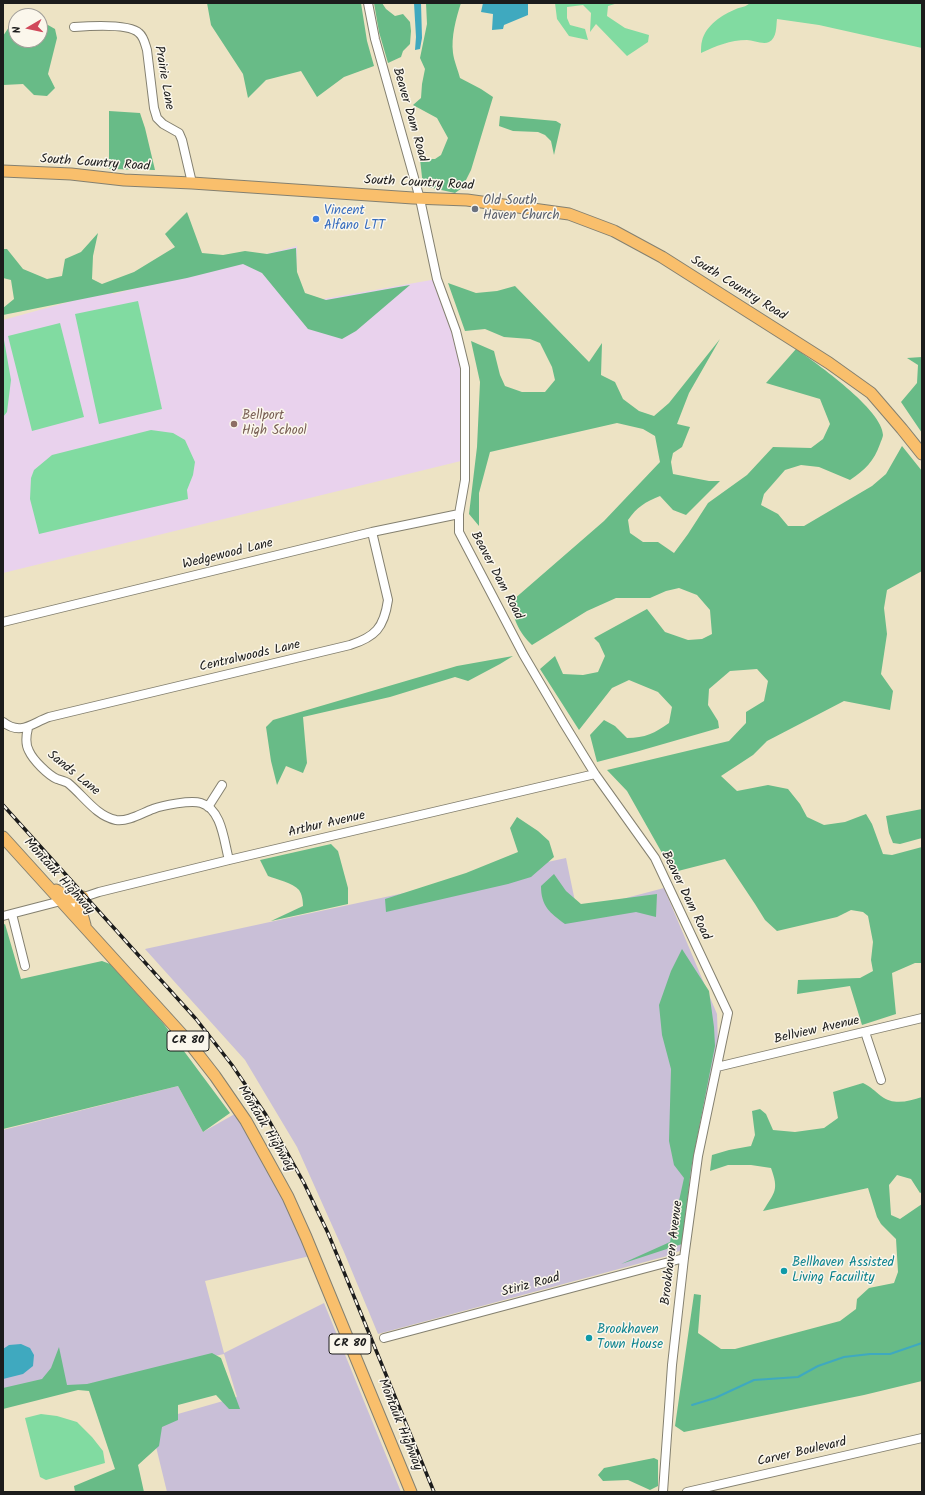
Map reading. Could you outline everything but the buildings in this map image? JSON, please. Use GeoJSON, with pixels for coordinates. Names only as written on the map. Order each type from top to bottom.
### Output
{"type":"FeatureCollection","features":[{"type":"Feature","properties":{"kind":"main road","name":"South Country Road"},"geometry":{"type":"LineString","coordinates":[[3,171],[71,174],[124,180],[192,183],[420,199],[468,200],[569,214],[614,231],[682,270],[834,367],[871,394],[922,454]]}},
{"type":"Feature","properties":{"kind":"main road","name":"Montauk Highway"},"geometry":{"type":"LineString","coordinates":[[3,837],[196,1051],[224,1088],[258,1141],[280,1180],[301,1224],[411,1492]]}},
{"type":"Feature","properties":{"kind":"main road"},"geometry":{"type":"LineString","coordinates":[[43,882],[67,897],[84,897],[80,905],[80,910],[87,930]]}},
{"type":"Feature","properties":{"kind":"street","name":"Beaver Dam Road"},"geometry":{"type":"LineString","coordinates":[[368,3],[375,39],[420,199],[437,279],[456,331],[465,368],[465,460],[464,480],[459,514],[459,532],[523,654],[595,774],[655,858],[728,1013],[717,1067]]}},
{"type":"Feature","properties":{"kind":"street","name":"Prairie Lane"},"geometry":{"type":"LineString","coordinates":[[74,27],[129,28],[139,32],[147,50],[154,108],[157,118],[163,124],[179,133],[192,183]]}},
{"type":"Feature","properties":{"kind":"street","name":"Wedgewood Lane"},"geometry":{"type":"LineString","coordinates":[[3,622],[372,532],[459,514]]}},
{"type":"Feature","properties":{"kind":"street","name":"Centralwoods Lane"},"geometry":{"type":"LineString","coordinates":[[28,728],[38,721],[49,717],[366,640],[375,632],[382,622],[386,612],[388,600],[372,532]]}},
{"type":"Feature","properties":{"kind":"street"},"geometry":{"type":"LineString","coordinates":[[3,722],[18,729],[28,728]]}},
{"type":"Feature","properties":{"kind":"street","name":"Sands Lane"},"geometry":{"type":"LineString","coordinates":[[28,728],[26,746],[29,753],[46,772],[67,783],[104,815],[116,820],[128,819],[155,808],[180,803],[200,802],[208,807]]}},
{"type":"Feature","properties":{"kind":"street","name":"Arthur Avenue"},"geometry":{"type":"LineString","coordinates":[[3,916],[64,904],[99,892],[229,860],[595,774]]}},
{"type":"Feature","properties":{"kind":"street"},"geometry":{"type":"LineString","coordinates":[[222,785],[208,807],[214,812],[220,823],[229,860]]}},
{"type":"Feature","properties":{"kind":"street"},"geometry":{"type":"LineString","coordinates":[[12,914],[25,966]]}},
{"type":"Feature","properties":{"kind":"street","name":"Bellview Avenue"},"geometry":{"type":"LineString","coordinates":[[717,1067],[922,1018]]}},
{"type":"Feature","properties":{"kind":"street"},"geometry":{"type":"LineString","coordinates":[[865,1032],[881,1080]]}},
{"type":"Feature","properties":{"kind":"street","name":"Brookhaven Avenue"},"geometry":{"type":"LineString","coordinates":[[663,1492],[673,1356],[684,1258],[698,1156],[717,1067]]}},
{"type":"Feature","properties":{"kind":"street","name":"Stiriz Road"},"geometry":{"type":"LineString","coordinates":[[384,1338],[684,1258]]}},
{"type":"Feature","properties":{"kind":"street","name":"Carver Boulevard"},"geometry":{"type":"LineString","coordinates":[[687,1492],[922,1438]]}},
{"type":"Feature","properties":{"kind":"shaded area","name":"Bellport High School"},"geometry":{"type":"Polygon","coordinates":[[[297,246],[295,304],[437,279],[465,372],[465,460],[3,573],[3,320],[112,290],[113,294],[297,246]]]}},
{"type":"Feature","properties":{"kind":"shaded area"},"geometry":{"type":"Polygon","coordinates":[[[566,858],[577,911],[664,888],[717,1014],[718,1043],[682,1250],[667,1256],[378,1334],[344,1252],[297,1147],[245,1060],[145,949],[566,858]]]}},
{"type":"Feature","properties":{"kind":"shaded area"},"geometry":{"type":"Polygon","coordinates":[[[178,1086],[203,1132],[240,1111],[314,1255],[205,1281],[224,1353],[324,1303],[401,1492],[167,1492],[150,1422],[237,1397],[224,1354],[3,1403],[3,1130],[178,1086]]]}},
{"type":"Feature","properties":{"kind":"green space"},"geometry":{"type":"Polygon","coordinates":[[[207,3],[361,3],[367,41],[374,66],[344,77],[317,97],[301,71],[266,80],[248,98],[243,74],[211,25],[207,3]]]}},
{"type":"Feature","properties":{"kind":"green space"},"geometry":{"type":"Polygon","coordinates":[[[374,3],[382,3],[386,9],[395,16],[403,14],[410,22],[410,44],[403,51],[401,57],[388,63],[379,32],[374,3]]]}},
{"type":"Feature","properties":{"kind":"green space"},"geometry":{"type":"Polygon","coordinates":[[[426,3],[461,3],[454,28],[453,41],[454,59],[460,78],[493,97],[471,170],[462,188],[455,193],[423,186],[420,159],[435,159],[441,155],[448,138],[437,118],[413,105],[421,98],[425,69],[420,58],[427,24],[426,3]]]}},
{"type":"Feature","properties":{"kind":"green space"},"geometry":{"type":"Polygon","coordinates":[[[555,3],[618,3],[608,6],[607,16],[625,28],[649,35],[648,42],[627,56],[596,24],[590,32],[591,13],[583,5],[567,7],[567,18],[570,25],[585,29],[588,40],[569,36],[557,19],[555,3]]]}},
{"type":"Feature","properties":{"kind":"green space"},"geometry":{"type":"Polygon","coordinates":[[[750,3],[922,3],[922,48],[819,25],[777,19],[775,35],[772,40],[767,43],[747,40],[735,41],[701,53],[701,44],[704,35],[711,25],[725,14],[750,3]]]}},
{"type":"Feature","properties":{"kind":"green space"},"geometry":{"type":"Polygon","coordinates":[[[48,25],[55,29],[57,38],[48,74],[55,88],[47,96],[34,95],[23,84],[3,85],[3,36],[8,28],[8,48],[48,48],[48,25]]]}},
{"type":"Feature","properties":{"kind":"green space"},"geometry":{"type":"Polygon","coordinates":[[[109,111],[140,113],[155,170],[109,169],[109,111]]]}},
{"type":"Feature","properties":{"kind":"green space"},"geometry":{"type":"Polygon","coordinates":[[[500,116],[556,121],[561,124],[554,155],[551,141],[545,135],[538,132],[513,131],[499,126],[500,116]]]}},
{"type":"Feature","properties":{"kind":"green space"},"geometry":{"type":"Polygon","coordinates":[[[187,212],[202,253],[223,255],[245,251],[267,254],[296,248],[297,272],[305,293],[326,300],[410,285],[356,331],[342,339],[308,329],[262,273],[243,264],[187,278],[3,315],[3,308],[14,299],[11,280],[3,278],[3,249],[7,249],[23,269],[47,279],[62,276],[65,259],[81,252],[98,233],[93,256],[92,279],[102,284],[134,272],[175,247],[165,234],[187,212]]]}},
{"type":"Feature","properties":{"kind":"green space"},"geometry":{"type":"Polygon","coordinates":[[[448,283],[476,293],[497,291],[515,286],[589,362],[602,343],[601,375],[615,382],[623,399],[639,411],[654,416],[669,403],[720,339],[689,393],[677,424],[690,427],[682,447],[673,453],[671,462],[673,474],[709,481],[720,481],[686,515],[673,510],[660,496],[642,505],[628,520],[630,533],[643,542],[658,542],[674,553],[708,503],[747,475],[773,447],[811,448],[823,439],[830,424],[820,399],[766,383],[796,349],[861,400],[880,425],[883,436],[878,450],[872,460],[865,469],[850,480],[819,467],[801,465],[785,470],[764,494],[761,505],[778,514],[788,526],[804,526],[872,486],[886,474],[902,446],[922,471],[922,571],[887,590],[884,608],[887,634],[881,674],[893,691],[890,710],[844,701],[767,741],[753,755],[721,776],[737,791],[768,785],[788,789],[800,804],[807,817],[824,825],[845,822],[866,814],[872,824],[883,854],[892,855],[922,847],[922,963],[915,963],[892,973],[896,1014],[862,1025],[850,986],[797,994],[798,980],[860,978],[873,971],[871,960],[873,942],[868,916],[863,912],[851,910],[837,917],[777,931],[765,920],[725,859],[678,871],[666,860],[627,791],[607,770],[729,741],[746,723],[746,712],[764,701],[768,681],[757,669],[730,671],[709,689],[708,705],[718,721],[719,728],[597,762],[590,735],[604,720],[615,726],[627,738],[645,736],[659,730],[669,723],[672,707],[658,692],[629,680],[612,688],[579,730],[540,669],[555,656],[563,674],[583,675],[598,672],[605,656],[599,643],[594,638],[647,609],[665,632],[688,640],[702,639],[712,634],[710,610],[697,595],[679,588],[666,591],[650,598],[616,598],[587,611],[532,645],[528,641],[517,624],[512,606],[513,600],[604,521],[660,462],[655,436],[643,429],[617,423],[490,452],[479,493],[479,526],[469,514],[477,447],[480,382],[471,341],[494,351],[500,375],[505,386],[522,392],[545,392],[555,380],[552,367],[540,343],[530,339],[504,337],[485,329],[465,331],[448,283]]]}},
{"type":"Feature","properties":{"kind":"green space"},"geometry":{"type":"Polygon","coordinates":[[[138,301],[162,409],[99,424],[75,314],[138,301]]]}},
{"type":"Feature","properties":{"kind":"green space"},"geometry":{"type":"Polygon","coordinates":[[[60,323],[84,417],[32,431],[8,336],[60,323]]]}},
{"type":"Feature","properties":{"kind":"green space"},"geometry":{"type":"Polygon","coordinates":[[[3,334],[11,380],[7,412],[3,417],[3,334]]]}},
{"type":"Feature","properties":{"kind":"green space"},"geometry":{"type":"Polygon","coordinates":[[[922,357],[922,433],[901,402],[917,383],[918,365],[907,358],[922,357]]]}},
{"type":"Feature","properties":{"kind":"green space"},"geometry":{"type":"Polygon","coordinates":[[[151,430],[173,433],[185,440],[195,462],[193,475],[187,490],[188,499],[39,534],[30,499],[31,478],[34,470],[52,455],[151,430]]]}},
{"type":"Feature","properties":{"kind":"green space"},"geometry":{"type":"Polygon","coordinates":[[[513,656],[468,681],[455,677],[390,697],[303,717],[307,763],[303,773],[286,766],[277,785],[271,761],[266,727],[273,720],[457,666],[513,656]]]}},
{"type":"Feature","properties":{"kind":"green space"},"geometry":{"type":"Polygon","coordinates":[[[922,809],[922,838],[900,844],[893,843],[889,833],[886,816],[922,809]]]}},
{"type":"Feature","properties":{"kind":"green space"},"geometry":{"type":"Polygon","coordinates":[[[517,817],[538,831],[549,841],[554,857],[531,877],[508,884],[386,912],[385,899],[466,873],[518,852],[510,828],[517,817]]]}},
{"type":"Feature","properties":{"kind":"green space"},"geometry":{"type":"Polygon","coordinates":[[[331,844],[338,851],[348,888],[348,904],[271,921],[303,906],[303,900],[299,890],[289,883],[268,876],[260,860],[331,844]]]}},
{"type":"Feature","properties":{"kind":"green space"},"geometry":{"type":"Polygon","coordinates":[[[554,874],[566,891],[581,904],[657,894],[656,917],[636,912],[565,924],[547,908],[541,893],[541,886],[554,874]]]}},
{"type":"Feature","properties":{"kind":"green space"},"geometry":{"type":"Polygon","coordinates":[[[5,924],[21,979],[102,961],[110,964],[163,1023],[230,1113],[203,1132],[178,1086],[3,1129],[3,925],[5,924]]]}},
{"type":"Feature","properties":{"kind":"green space"},"geometry":{"type":"Polygon","coordinates":[[[682,949],[709,991],[715,1046],[691,1169],[682,1244],[621,1264],[670,1242],[684,1178],[674,1165],[669,1141],[671,1069],[662,1035],[659,1005],[671,971],[682,949]]]}},
{"type":"Feature","properties":{"kind":"green space"},"geometry":{"type":"Polygon","coordinates":[[[863,1083],[881,1096],[891,1101],[902,1102],[922,1097],[922,1192],[920,1193],[911,1179],[897,1175],[889,1185],[891,1215],[900,1219],[922,1204],[922,1381],[864,1395],[684,1432],[675,1426],[694,1294],[701,1295],[698,1333],[721,1349],[735,1349],[840,1321],[856,1309],[857,1299],[869,1288],[894,1283],[898,1272],[896,1239],[881,1224],[877,1217],[868,1188],[763,1211],[773,1195],[775,1186],[771,1168],[751,1165],[728,1165],[710,1171],[712,1155],[751,1146],[755,1135],[752,1111],[760,1109],[766,1114],[773,1130],[795,1132],[824,1128],[838,1118],[833,1092],[863,1083]]]}},
{"type":"Feature","properties":{"kind":"green space"},"geometry":{"type":"Polygon","coordinates":[[[59,1347],[67,1385],[87,1384],[212,1353],[221,1358],[240,1409],[229,1409],[216,1395],[178,1405],[178,1420],[162,1427],[159,1446],[138,1465],[144,1492],[75,1492],[74,1486],[115,1469],[89,1391],[78,1390],[3,1409],[3,1388],[42,1379],[51,1368],[59,1347]]]}},
{"type":"Feature","properties":{"kind":"green space"},"geometry":{"type":"Polygon","coordinates":[[[41,1414],[57,1416],[77,1422],[103,1451],[105,1463],[46,1480],[40,1477],[25,1418],[41,1414]]]}},
{"type":"Feature","properties":{"kind":"green space"},"geometry":{"type":"Polygon","coordinates":[[[654,1458],[658,1460],[658,1486],[650,1490],[628,1480],[603,1481],[598,1475],[604,1468],[654,1458]]]}},
{"type":"Feature","properties":{"kind":"water"},"geometry":{"type":"Polygon","coordinates":[[[414,3],[421,3],[422,38],[420,49],[415,50],[416,37],[414,3]]]}},
{"type":"Feature","properties":{"kind":"water"},"geometry":{"type":"Polygon","coordinates":[[[483,3],[528,3],[528,15],[504,25],[503,29],[492,30],[493,14],[481,12],[483,3]]]}},
{"type":"Feature","properties":{"kind":"water"},"geometry":{"type":"Polygon","coordinates":[[[21,1344],[30,1348],[34,1355],[33,1366],[23,1374],[3,1379],[3,1349],[9,1345],[21,1344]]]}},
{"type":"Feature","properties":{"kind":"waterway"},"geometry":{"type":"LineString","coordinates":[[692,1405],[715,1398],[754,1380],[798,1377],[818,1366],[844,1357],[870,1354],[890,1354],[922,1343]]}},
{"type":"Feature","properties":{"kind":"railway"},"geometry":{"type":"LineString","coordinates":[[3,805],[196,1019],[232,1065],[266,1115],[304,1183],[328,1233],[434,1492]]}},
{"type":"Feature","properties":{"kind":"place","name":"Old South Haven Church"},"geometry":{"type":"Point","coordinates":[475,209]}},
{"type":"Feature","properties":{"kind":"place","name":"Vincent Alfano LTT"},"geometry":{"type":"Point","coordinates":[316,219]}},
{"type":"Feature","properties":{"kind":"place","name":"Bellport High School"},"geometry":{"type":"Point","coordinates":[234,424]}},
{"type":"Feature","properties":{"kind":"place","name":"Bellhaven Assisted Living Facuility"},"geometry":{"type":"Point","coordinates":[784,1271]}},
{"type":"Feature","properties":{"kind":"place","name":"Brookhaven Town House"},"geometry":{"type":"Point","coordinates":[589,1338]}}]}
